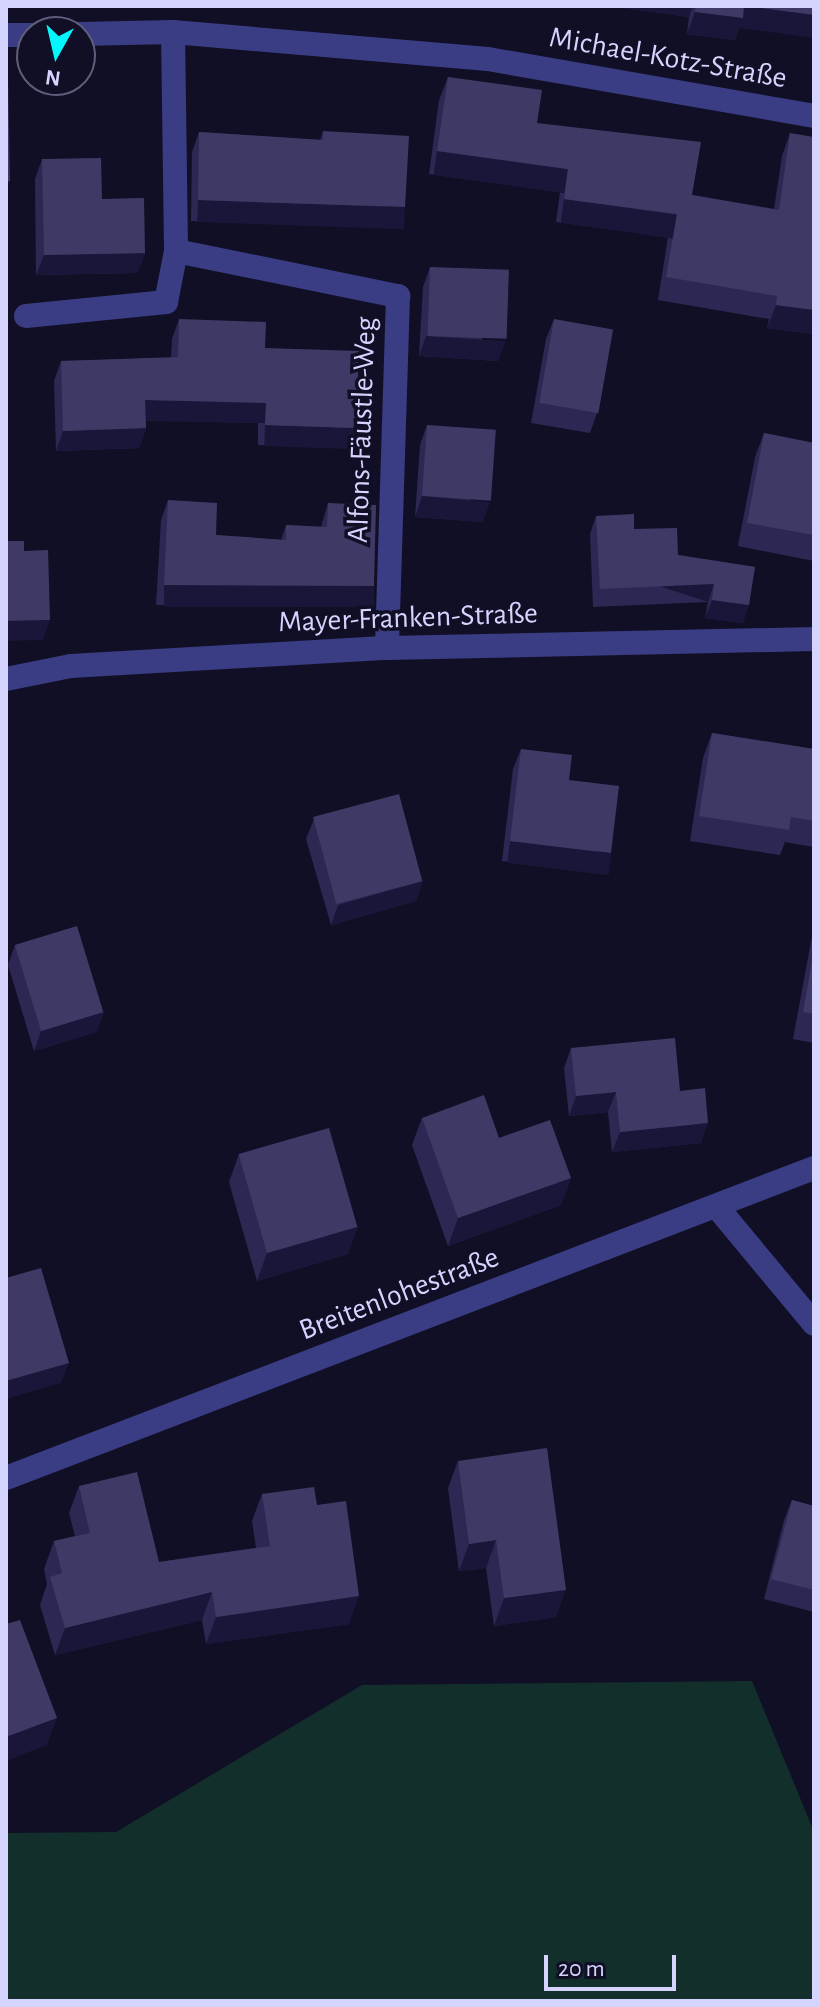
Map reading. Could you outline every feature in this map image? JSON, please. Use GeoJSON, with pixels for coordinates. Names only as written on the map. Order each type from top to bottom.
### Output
{"type":"FeatureCollection","features":[{"type":"Feature","properties":{"kind":"street","name":"Michael-Kotz-Straße"},"geometry":{"type":"LineString","coordinates":[[96,34],[173,32],[488,59],[814,116]]}},
{"type":"Feature","properties":{"kind":"street"},"geometry":{"type":"LineString","coordinates":[[26,316],[166,302],[176,251],[173,32]]}},
{"type":"Feature","properties":{"kind":"street","name":"Alfons-Fäustle-Weg"},"geometry":{"type":"LineString","coordinates":[[176,251],[398,296],[387,648]]}},
{"type":"Feature","properties":{"kind":"street","name":"Mayer-Franken-Straße"},"geometry":{"type":"LineString","coordinates":[[6,679],[71,666],[387,648],[814,639]]}},
{"type":"Feature","properties":{"kind":"street","name":"Breitenlohestraße"},"geometry":{"type":"LineString","coordinates":[[6,1478],[814,1168]]}},
{"type":"Feature","properties":{"kind":"street"},"geometry":{"type":"LineString","coordinates":[[717,1207],[814,1324]]}},
{"type":"Feature","properties":{"kind":"green space"},"geometry":{"type":"Polygon","coordinates":[[[752,1681],[814,1832],[814,2001],[6,2001],[6,1833],[116,1832],[362,1685],[752,1681]]]}},
{"type":"Feature","properties":{"kind":"building"},"geometry":{"type":"Polygon","coordinates":[[[696,6],[744,6],[743,18],[695,12],[696,6]]]}},
{"type":"Feature","properties":{"kind":"building"},"geometry":{"type":"Polygon","coordinates":[[[747,6],[814,6],[814,15],[747,6]]]}},
{"type":"Feature","properties":{"kind":"building"},"geometry":{"type":"Polygon","coordinates":[[[8,77],[10,181],[6,181],[8,77]]]}},
{"type":"Feature","properties":{"kind":"building"},"geometry":{"type":"Polygon","coordinates":[[[448,77],[542,90],[537,123],[701,142],[692,195],[779,210],[790,133],[814,137],[814,310],[776,305],[777,296],[666,277],[677,214],[564,199],[568,169],[437,151],[448,77]]]}},
{"type":"Feature","properties":{"kind":"building"},"geometry":{"type":"Polygon","coordinates":[[[323,131],[409,136],[405,207],[198,200],[199,132],[323,140],[323,131]]]}},
{"type":"Feature","properties":{"kind":"building"},"geometry":{"type":"Polygon","coordinates":[[[101,158],[102,199],[144,198],[145,253],[44,255],[42,159],[101,158]]]}},
{"type":"Feature","properties":{"kind":"building"},"geometry":{"type":"Polygon","coordinates":[[[430,267],[509,270],[507,339],[428,336],[430,267]]]}},
{"type":"Feature","properties":{"kind":"building"},"geometry":{"type":"Polygon","coordinates":[[[179,319],[266,322],[265,348],[359,351],[356,428],[265,425],[266,403],[145,400],[146,428],[63,431],[61,361],[178,357],[179,319]]]}},
{"type":"Feature","properties":{"kind":"building"},"geometry":{"type":"Polygon","coordinates":[[[554,319],[613,329],[598,413],[539,403],[554,319]]]}},
{"type":"Feature","properties":{"kind":"building"},"geometry":{"type":"Polygon","coordinates":[[[427,425],[496,430],[491,501],[422,496],[427,425]]]}},
{"type":"Feature","properties":{"kind":"building"},"geometry":{"type":"Polygon","coordinates":[[[764,433],[814,443],[814,535],[747,523],[764,433]]]}},
{"type":"Feature","properties":{"kind":"building"},"geometry":{"type":"Polygon","coordinates":[[[168,500],[217,503],[216,535],[286,540],[286,525],[327,527],[328,503],[376,505],[374,586],[164,585],[168,500]]]}},
{"type":"Feature","properties":{"kind":"building"},"geometry":{"type":"Polygon","coordinates":[[[634,514],[634,529],[677,528],[678,555],[755,567],[749,605],[712,600],[714,584],[600,589],[596,516],[634,514]]]}},
{"type":"Feature","properties":{"kind":"building"},"geometry":{"type":"Polygon","coordinates":[[[6,541],[24,541],[24,551],[48,550],[50,620],[6,621],[6,541]]]}},
{"type":"Feature","properties":{"kind":"building"},"geometry":{"type":"Polygon","coordinates":[[[712,733],[814,749],[814,821],[791,817],[789,830],[699,816],[712,733]]]}},
{"type":"Feature","properties":{"kind":"building"},"geometry":{"type":"Polygon","coordinates":[[[521,749],[572,755],[569,780],[619,786],[611,853],[510,841],[521,749]]]}},
{"type":"Feature","properties":{"kind":"building"},"geometry":{"type":"Polygon","coordinates":[[[399,794],[422,881],[336,904],[313,817],[399,794]]]}},
{"type":"Feature","properties":{"kind":"building"},"geometry":{"type":"Polygon","coordinates":[[[77,926],[103,1012],[41,1031],[15,945],[77,926]]]}},
{"type":"Feature","properties":{"kind":"building"},"geometry":{"type":"Polygon","coordinates":[[[814,950],[814,1014],[803,1012],[814,950]]]}},
{"type":"Feature","properties":{"kind":"building"},"geometry":{"type":"Polygon","coordinates":[[[675,1038],[680,1091],[705,1088],[708,1123],[620,1132],[616,1092],[576,1096],[571,1048],[675,1038]]]}},
{"type":"Feature","properties":{"kind":"building"},"geometry":{"type":"Polygon","coordinates":[[[484,1095],[499,1138],[550,1120],[571,1178],[458,1218],[422,1118],[484,1095]]]}},
{"type":"Feature","properties":{"kind":"building"},"geometry":{"type":"Polygon","coordinates":[[[329,1128],[357,1227],[267,1253],[239,1154],[329,1128]]]}},
{"type":"Feature","properties":{"kind":"building"},"geometry":{"type":"Polygon","coordinates":[[[41,1268],[69,1363],[6,1381],[6,1278],[41,1268]]]}},
{"type":"Feature","properties":{"kind":"building"},"geometry":{"type":"Polygon","coordinates":[[[547,1448],[566,1590],[504,1598],[496,1540],[469,1544],[458,1461],[547,1448]]]}},
{"type":"Feature","properties":{"kind":"building"},"geometry":{"type":"Polygon","coordinates":[[[137,1472],[159,1562],[270,1546],[262,1494],[314,1487],[317,1505],[346,1501],[359,1596],[216,1617],[212,1592],[65,1628],[50,1577],[62,1573],[54,1541],[90,1533],[79,1486],[137,1472]]]}},
{"type":"Feature","properties":{"kind":"building"},"geometry":{"type":"Polygon","coordinates":[[[792,1500],[814,1506],[814,1590],[771,1579],[792,1500]]]}},
{"type":"Feature","properties":{"kind":"building"},"geometry":{"type":"Polygon","coordinates":[[[20,1620],[57,1718],[6,1737],[6,1624],[20,1620]]]}}]}
